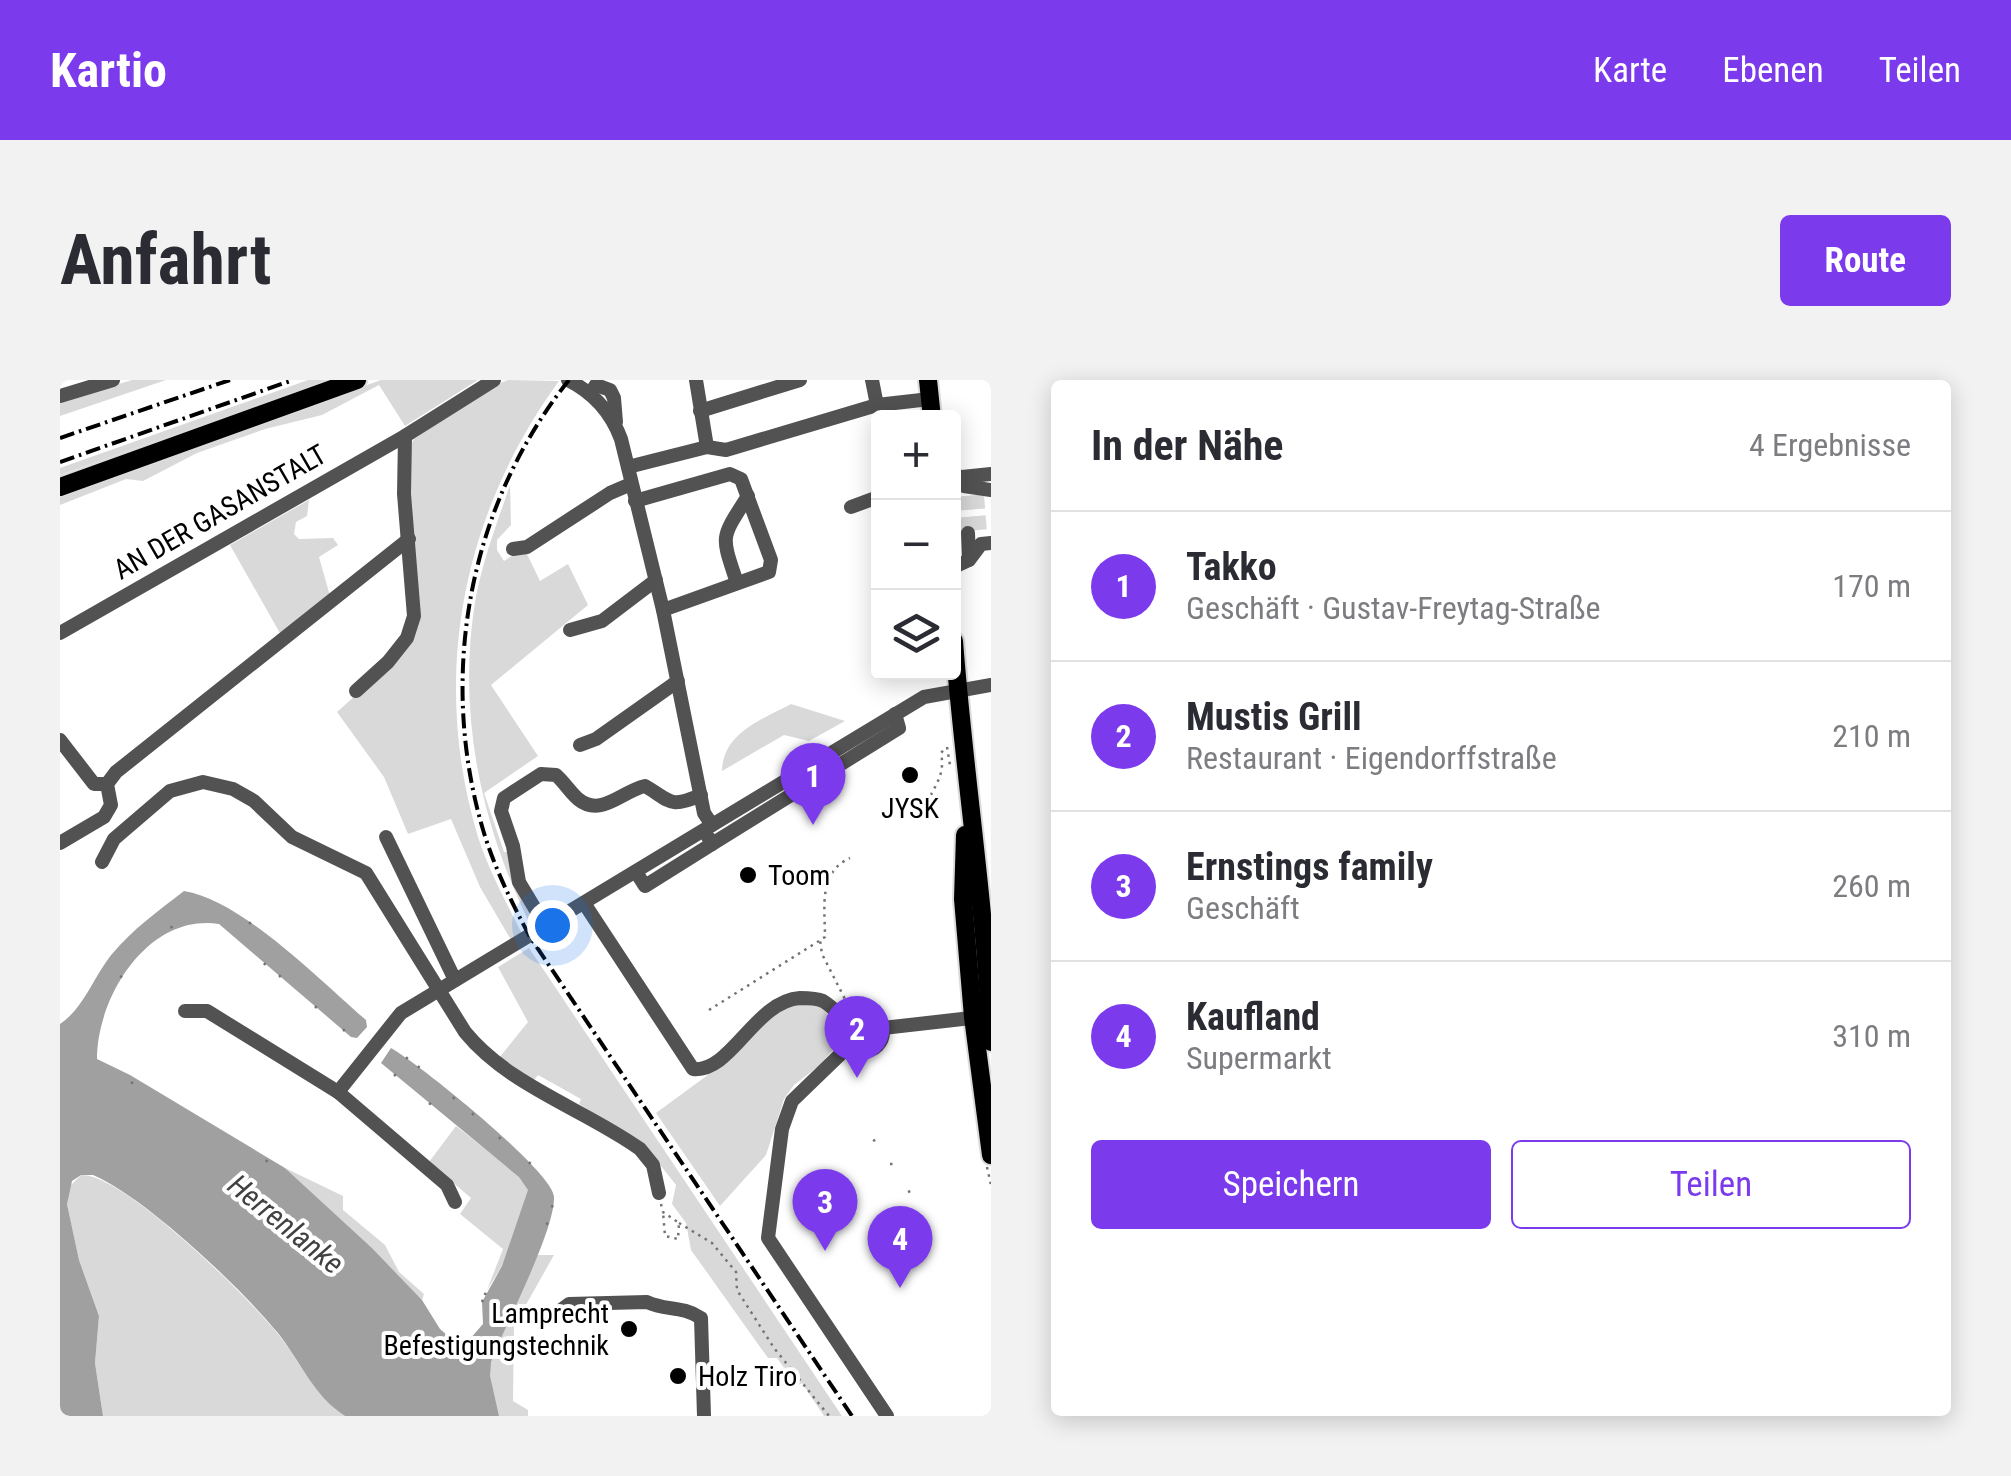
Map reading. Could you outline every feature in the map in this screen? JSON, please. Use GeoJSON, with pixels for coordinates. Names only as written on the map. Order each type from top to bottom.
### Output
{"type":"FeatureCollection","features":[{"type":"Feature","properties":{"kind":"main road"},"geometry":{"type":"LineString","coordinates":[[60,487],[356,380]]}},
{"type":"Feature","properties":{"kind":"main road"},"geometry":{"type":"LineString","coordinates":[[957,680],[967,790],[963,899],[991,1042]]}},
{"type":"Feature","properties":{"kind":"main road"},"geometry":{"type":"LineString","coordinates":[[985,1017],[991,1156]]}},
{"type":"Feature","properties":{"kind":"street"},"geometry":{"type":"LineString","coordinates":[[60,396],[113,380]]}},
{"type":"Feature","properties":{"kind":"street","name":"AN DER GASANSTALT"},"geometry":{"type":"LineString","coordinates":[[60,633],[405,436],[494,380]]}},
{"type":"Feature","properties":{"kind":"street"},"geometry":{"type":"LineString","coordinates":[[568,380],[590,394],[616,423],[664,610],[709,833]]}},
{"type":"Feature","properties":{"kind":"street"},"geometry":{"type":"LineString","coordinates":[[696,380],[707,447]]}},
{"type":"Feature","properties":{"kind":"street"},"geometry":{"type":"LineString","coordinates":[[700,411],[800,380]]}},
{"type":"Feature","properties":{"kind":"street"},"geometry":{"type":"LineString","coordinates":[[872,380],[877,404]]}},
{"type":"Feature","properties":{"kind":"street"},"geometry":{"type":"LineString","coordinates":[[628,467],[707,447],[726,450],[877,404],[930,399]]}},
{"type":"Feature","properties":{"kind":"street"},"geometry":{"type":"LineString","coordinates":[[356,691],[408,638],[414,616],[404,494],[405,436]]}},
{"type":"Feature","properties":{"kind":"street"},"geometry":{"type":"LineString","coordinates":[[636,501],[730,474],[741,479],[771,560],[770,572],[664,610]]}},
{"type":"Feature","properties":{"kind":"street"},"geometry":{"type":"LineString","coordinates":[[970,487],[991,474]]}},
{"type":"Feature","properties":{"kind":"street"},"geometry":{"type":"LineString","coordinates":[[513,549],[527,547],[610,493],[632,484]]}},
{"type":"Feature","properties":{"kind":"street"},"geometry":{"type":"LineString","coordinates":[[737,583],[724,541],[748,496]]}},
{"type":"Feature","properties":{"kind":"street"},"geometry":{"type":"LineString","coordinates":[[851,507],[871,500]]}},
{"type":"Feature","properties":{"kind":"street"},"geometry":{"type":"LineString","coordinates":[[961,564],[969,560],[980,538]]}},
{"type":"Feature","properties":{"kind":"street"},"geometry":{"type":"LineString","coordinates":[[60,843],[104,816],[111,805],[108,784],[116,772],[409,539]]}},
{"type":"Feature","properties":{"kind":"street"},"geometry":{"type":"LineString","coordinates":[[570,630],[602,622],[656,580]]}},
{"type":"Feature","properties":{"kind":"street"},"geometry":{"type":"LineString","coordinates":[[580,745],[596,739],[678,682]]}},
{"type":"Feature","properties":{"kind":"street"},"geometry":{"type":"LineString","coordinates":[[338,1092],[391,1021],[440,988],[709,833],[924,696],[991,685]]}},
{"type":"Feature","properties":{"kind":"street"},"geometry":{"type":"LineString","coordinates":[[60,740],[94,784],[108,784]]}},
{"type":"Feature","properties":{"kind":"street"},"geometry":{"type":"LineString","coordinates":[[546,926],[519,882],[513,846],[501,811],[504,798],[541,774],[556,775],[580,802],[594,806],[606,805],[644,786],[670,804],[701,795]]}},
{"type":"Feature","properties":{"kind":"street"},"geometry":{"type":"LineString","coordinates":[[102,862],[114,839],[157,800],[183,785],[203,782],[244,794],[292,836],[360,868],[375,884],[464,1032],[490,1059],[640,1148],[654,1166],[659,1193]]}},
{"type":"Feature","properties":{"kind":"street"},"geometry":{"type":"LineString","coordinates":[[386,837],[455,980]]}},
{"type":"Feature","properties":{"kind":"street"},"geometry":{"type":"LineString","coordinates":[[375,884],[401,872]]}},
{"type":"Feature","properties":{"kind":"street"},"geometry":{"type":"LineString","coordinates":[[584,904],[693,1068],[702,1069],[716,1060],[771,1007],[788,1000],[823,1001],[850,1019]]}},
{"type":"Feature","properties":{"kind":"street"},"geometry":{"type":"LineString","coordinates":[[185,1011],[207,1011],[338,1092],[447,1185],[455,1202]]}},
{"type":"Feature","properties":{"kind":"street"},"geometry":{"type":"LineString","coordinates":[[864,1012],[873,1014],[883,1028],[881,1042],[862,1051],[850,1044],[845,1034],[850,1019],[864,1012]]}},
{"type":"Feature","properties":{"kind":"street"},"geometry":{"type":"LineString","coordinates":[[883,1028],[985,1017]]}},
{"type":"Feature","properties":{"kind":"street"},"geometry":{"type":"LineString","coordinates":[[850,1044],[792,1102],[782,1129],[768,1238],[887,1416]]}},
{"type":"Feature","properties":{"kind":"street"},"geometry":{"type":"LineString","coordinates":[[558,1313],[569,1304],[647,1302],[684,1308],[700,1318],[704,1416]]}},
{"type":"Feature","properties":{"kind":"path"},"geometry":{"type":"LineString","coordinates":[[925,810],[931,791],[940,782],[944,768],[941,753],[948,743]]}},
{"type":"Feature","properties":{"kind":"path"},"geometry":{"type":"LineString","coordinates":[[709,1010],[825,937],[824,884],[850,858]]}},
{"type":"Feature","properties":{"kind":"path"},"geometry":{"type":"LineString","coordinates":[[820,940],[822,954],[850,1019]]}},
{"type":"Feature","properties":{"kind":"path"},"geometry":{"type":"LineString","coordinates":[[134,1084],[138,1078]]}},
{"type":"Feature","properties":{"kind":"path"},"geometry":{"type":"LineString","coordinates":[[429,1103],[434,1108]]}},
{"type":"Feature","properties":{"kind":"path"},"geometry":{"type":"LineString","coordinates":[[873,1141],[879,1138]]}},
{"type":"Feature","properties":{"kind":"path"},"geometry":{"type":"LineString","coordinates":[[266,1162],[270,1158]]}},
{"type":"Feature","properties":{"kind":"path"},"geometry":{"type":"LineString","coordinates":[[890,1164],[896,1164]]}},
{"type":"Feature","properties":{"kind":"path"},"geometry":{"type":"LineString","coordinates":[[659,1193],[662,1229],[669,1240],[680,1236],[679,1223]]}},
{"type":"Feature","properties":{"kind":"path"},"geometry":{"type":"LineString","coordinates":[[663,1212],[712,1243],[736,1272],[738,1290],[774,1348],[828,1416]]}},
{"type":"Feature","properties":{"kind":"path"},"geometry":{"type":"LineString","coordinates":[[482,1302],[486,1292]]}},
{"type":"Feature","properties":{"kind":"shaded area"},"geometry":{"type":"Polygon","coordinates":[[[132,380],[166,380],[60,416],[60,402],[132,380]]]}},
{"type":"Feature","properties":{"kind":"shaded area"},"geometry":{"type":"Polygon","coordinates":[[[308,380],[328,380],[60,475],[60,468],[308,380]]]}},
{"type":"Feature","properties":{"kind":"shaded area"},"geometry":{"type":"Polygon","coordinates":[[[381,380],[478,380],[405,426],[379,385],[322,415],[265,429],[197,453],[143,481],[126,479],[60,505],[60,495],[381,380]]]}},
{"type":"Feature","properties":{"kind":"shaded area"},"geometry":{"type":"Polygon","coordinates":[[[508,380],[559,381],[526,432],[499,486],[478,542],[464,599],[457,658],[457,717],[464,777],[478,837],[522,934],[511,940],[480,887],[451,819],[408,834],[384,777],[337,712],[394,661],[411,640],[408,450],[414,439],[508,380]]]}},
{"type":"Feature","properties":{"kind":"shaded area"},"geometry":{"type":"Polygon","coordinates":[[[510,485],[511,525],[497,540],[497,550],[504,561],[524,548],[540,581],[568,564],[588,605],[491,685],[538,756],[484,793],[504,852],[508,852],[535,919],[532,928],[499,850],[487,810],[472,728],[469,686],[478,587],[510,485]]]}},
{"type":"Feature","properties":{"kind":"shaded area"},"geometry":{"type":"Polygon","coordinates":[[[309,500],[307,516],[296,522],[294,534],[299,539],[333,538],[338,545],[319,557],[330,596],[281,635],[230,545],[309,500]]]}},
{"type":"Feature","properties":{"kind":"shaded area"},"geometry":{"type":"Polygon","coordinates":[[[791,704],[845,721],[809,741],[784,735],[722,771],[724,758],[736,737],[791,704]]]}},
{"type":"Feature","properties":{"kind":"shaded area"},"geometry":{"type":"Polygon","coordinates":[[[529,948],[842,1416],[824,1416],[802,1383],[797,1386],[777,1358],[768,1358],[691,1250],[686,1223],[672,1204],[676,1185],[646,1147],[579,1104],[581,1099],[538,1075],[534,1080],[499,1058],[528,1022],[498,967],[529,948]]]}},
{"type":"Feature","properties":{"kind":"shaded area"},"geometry":{"type":"Polygon","coordinates":[[[787,1006],[822,1006],[830,1018],[836,1046],[820,1065],[794,1085],[784,1099],[766,1155],[720,1206],[656,1113],[735,1055],[777,1012],[787,1006]]]}},
{"type":"Feature","properties":{"kind":"shaded area"},"geometry":{"type":"Polygon","coordinates":[[[456,1126],[519,1176],[529,1191],[502,1266],[487,1290],[503,1249],[460,1214],[471,1198],[429,1162],[456,1126]]]}},
{"type":"Feature","properties":{"kind":"shaded area"},"geometry":{"type":"Polygon","coordinates":[[[285,1168],[343,1196],[343,1210],[385,1245],[399,1272],[424,1294],[422,1300],[372,1248],[285,1168]]]}},
{"type":"Feature","properties":{"kind":"shaded area"},"geometry":{"type":"Polygon","coordinates":[[[81,1175],[125,1194],[214,1267],[262,1316],[316,1389],[345,1416],[103,1416],[95,1363],[99,1316],[79,1260],[67,1204],[68,1188],[81,1175]]]}},
{"type":"Feature","properties":{"kind":"shaded area"},"geometry":{"type":"Polygon","coordinates":[[[536,1255],[554,1255],[514,1326],[513,1401],[528,1410],[528,1416],[499,1416],[483,1372],[536,1255]]]}},
{"type":"Feature","properties":{"kind":"water","name":"Herrenlanke"},"geometry":{"type":"Polygon","coordinates":[[[184,891],[230,909],[255,925],[366,1020],[367,1027],[357,1038],[351,1037],[219,924],[193,924],[170,932],[131,964],[106,1010],[97,1059],[285,1168],[372,1248],[422,1300],[440,1329],[462,1348],[483,1324],[482,1302],[502,1266],[528,1190],[519,1177],[381,1063],[391,1048],[483,1119],[548,1184],[554,1197],[547,1232],[491,1362],[490,1376],[499,1416],[345,1416],[315,1388],[260,1313],[191,1245],[115,1186],[93,1175],[81,1175],[72,1181],[67,1204],[79,1260],[99,1316],[95,1363],[103,1416],[60,1416],[60,1024],[76,1009],[120,945],[184,891]]]}},
{"type":"Feature","properties":{"kind":"tunnel"},"geometry":{"type":"LineString","coordinates":[[977,495],[980,532]]}},
{"type":"Feature","properties":{"kind":"tunnel"},"geometry":{"type":"LineString","coordinates":[[965,496],[968,533]]}},
{"type":"Feature","properties":{"kind":"railway"},"geometry":{"type":"LineString","coordinates":[[60,438],[230,380]]}},
{"type":"Feature","properties":{"kind":"railway"},"geometry":{"type":"LineString","coordinates":[[60,462],[293,380]]}},
{"type":"Feature","properties":{"kind":"railway"},"geometry":{"type":"LineString","coordinates":[[569,380],[534,429],[506,482],[485,538],[471,596],[464,655],[463,715],[470,774],[484,833],[504,886],[530,937],[852,1416]]}},
{"type":"Feature","properties":{"kind":"place","name":"JYSK"},"geometry":{"type":"Point","coordinates":[910,775]}},
{"type":"Feature","properties":{"kind":"place","name":"Takko"},"geometry":{"type":"Point","coordinates":[813,825]}},
{"type":"Feature","properties":{"kind":"place","name":"Toom"},"geometry":{"type":"Point","coordinates":[748,875]}},
{"type":"Feature","properties":{"kind":"place","name":"Mustis Grill"},"geometry":{"type":"Point","coordinates":[857,1078]}},
{"type":"Feature","properties":{"kind":"place","name":"Ernstings family"},"geometry":{"type":"Point","coordinates":[825,1251]}},
{"type":"Feature","properties":{"kind":"place","name":"Kaufland"},"geometry":{"type":"Point","coordinates":[900,1288]}},
{"type":"Feature","properties":{"kind":"place","name":"Lamprecht Befestigungstechnik"},"geometry":{"type":"Point","coordinates":[629,1329]}},
{"type":"Feature","properties":{"kind":"place","name":"Holz Tiro"},"geometry":{"type":"Point","coordinates":[678,1376]}}]}
